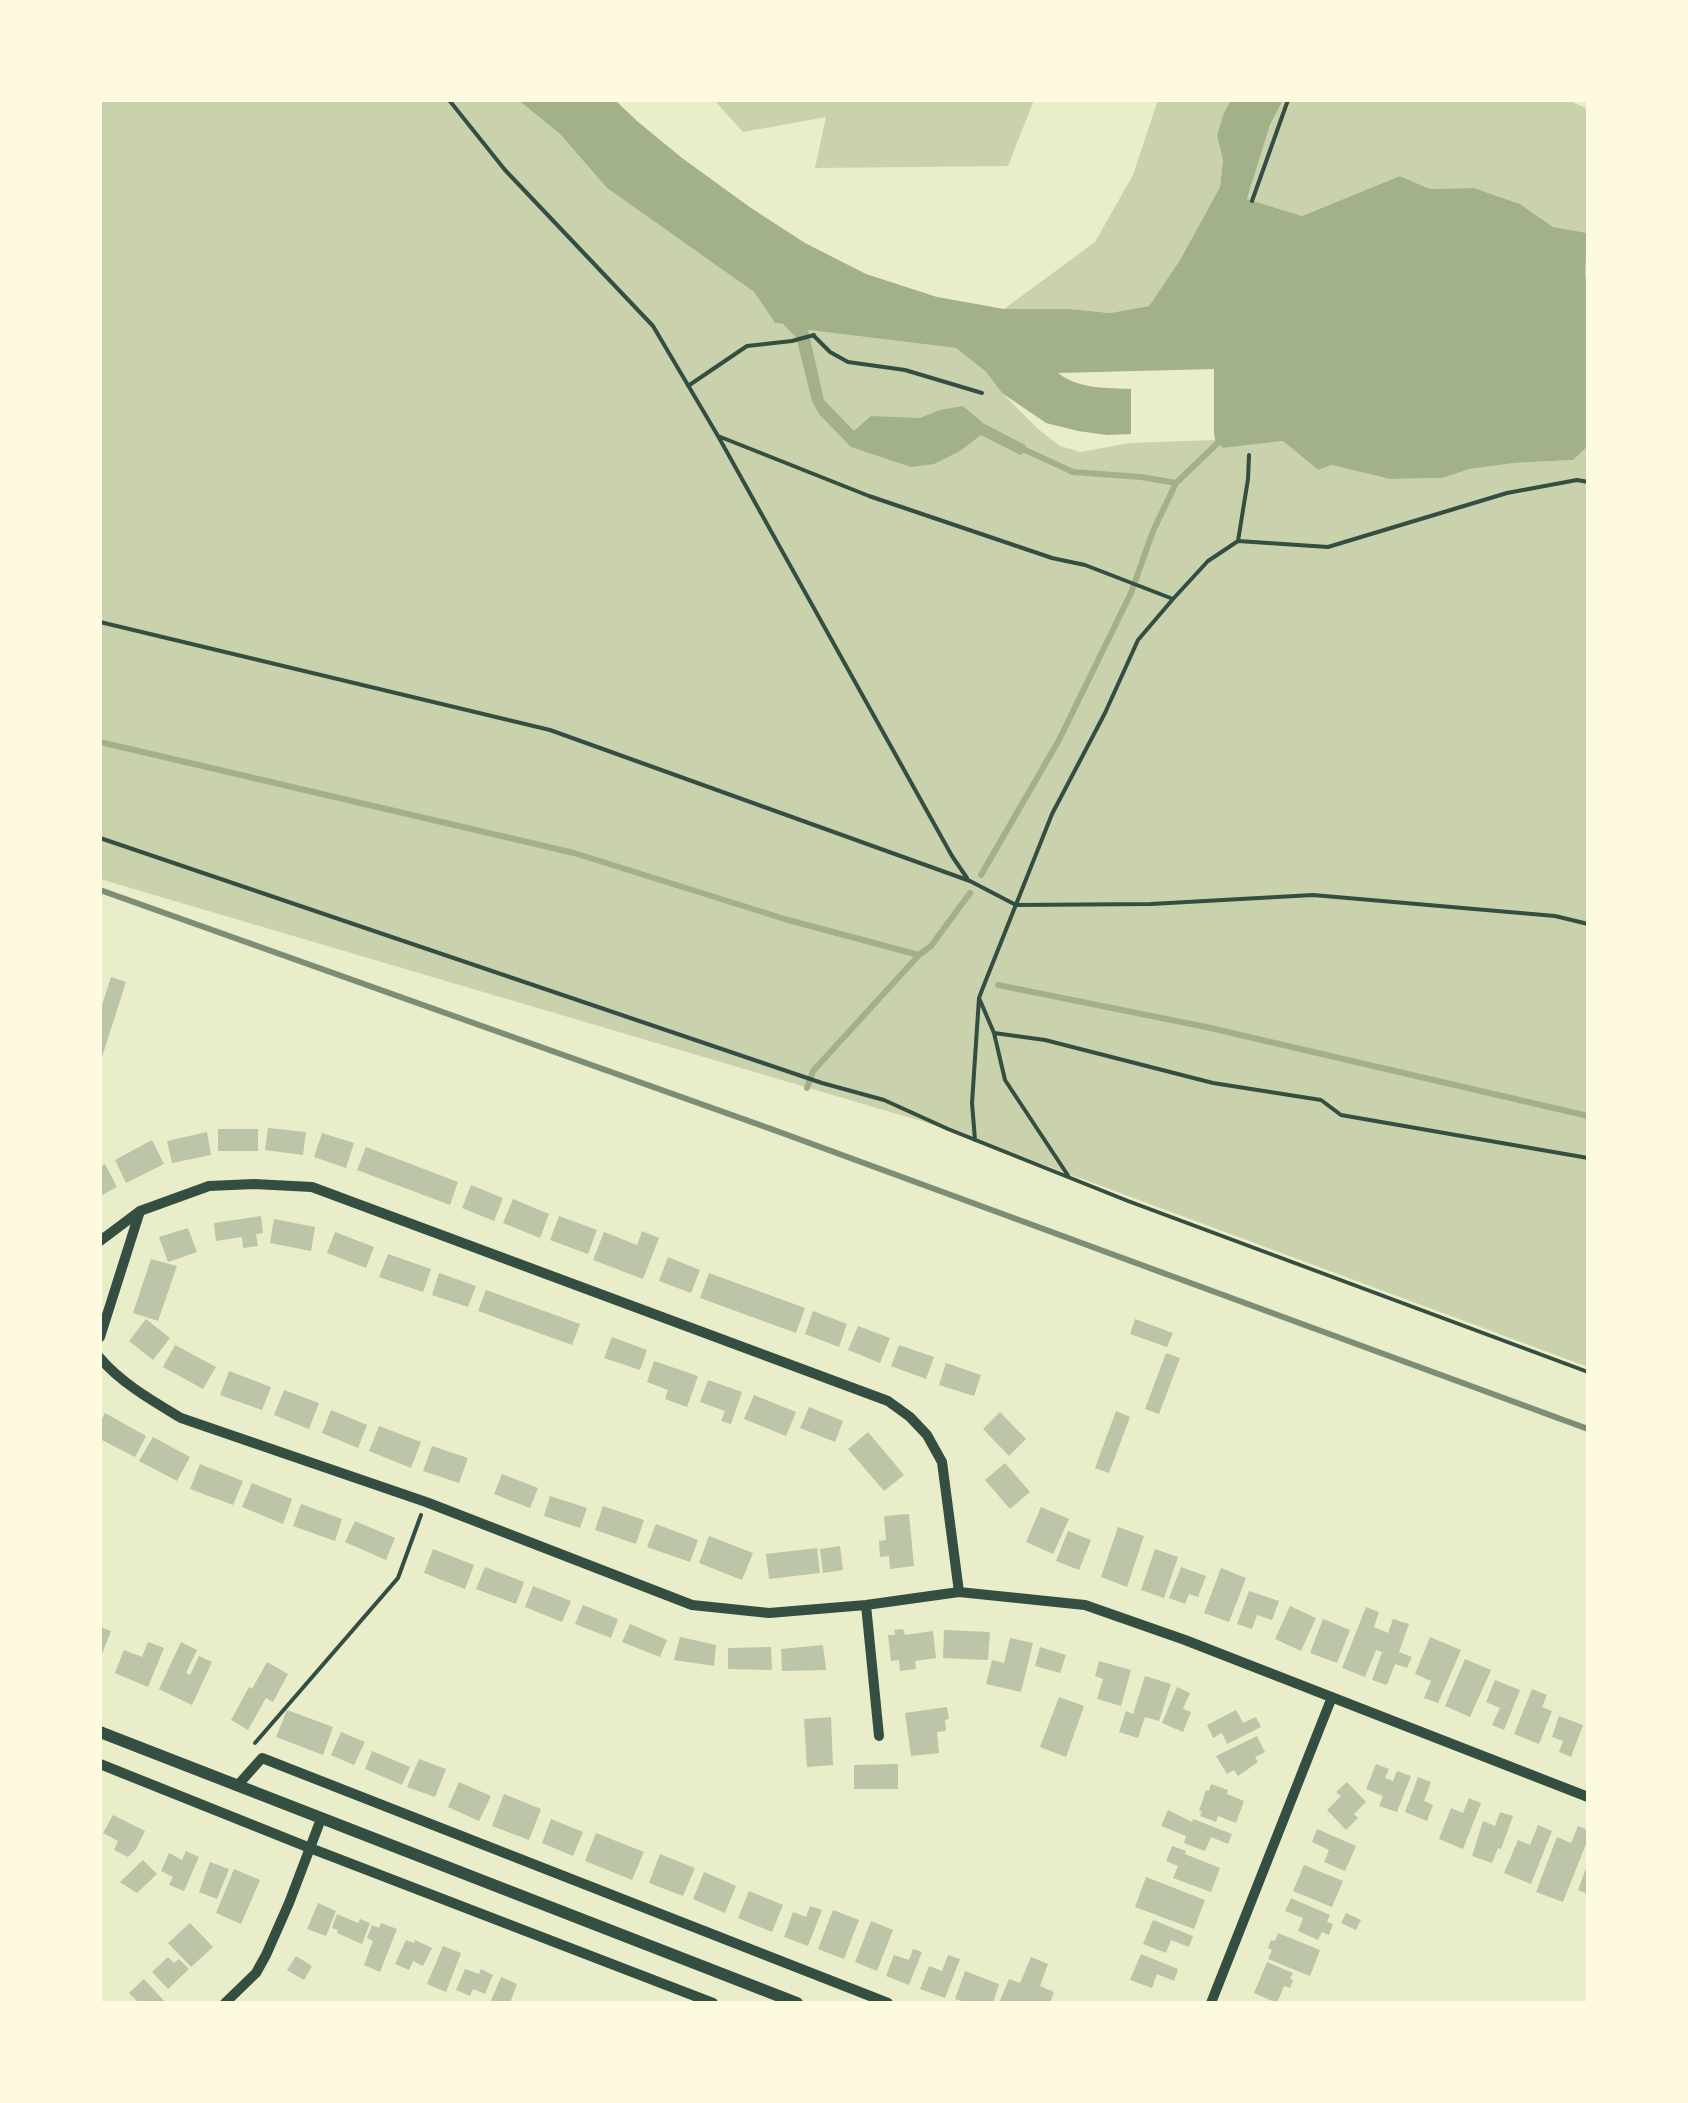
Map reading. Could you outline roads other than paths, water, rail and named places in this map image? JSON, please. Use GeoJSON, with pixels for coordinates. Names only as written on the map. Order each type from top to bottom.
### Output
{"type":"FeatureCollection","features":[{"type":"Feature","properties":{"kind":"street"},"geometry":{"type":"LineString","coordinates":[[100,1241],[140,1211],[208,1186],[312,1187],[888,1401],[926,1435],[942,1462],[959,1592]]}},
{"type":"Feature","properties":{"kind":"street"},"geometry":{"type":"LineString","coordinates":[[100,1337],[140,1211]]}},
{"type":"Feature","properties":{"kind":"street"},"geometry":{"type":"LineString","coordinates":[[100,1358],[148,1398],[181,1418],[426,1502],[692,1605],[769,1613],[959,1592],[1085,1604],[1588,1796]]}},
{"type":"Feature","properties":{"kind":"street"},"geometry":{"type":"LineString","coordinates":[[866,1605],[879,1736]]}},
{"type":"Feature","properties":{"kind":"street"},"geometry":{"type":"LineString","coordinates":[[1212,2003],[1332,1697]]}},
{"type":"Feature","properties":{"kind":"street"},"geometry":{"type":"LineString","coordinates":[[100,1732],[797,2003]]}},
{"type":"Feature","properties":{"kind":"street"},"geometry":{"type":"LineString","coordinates":[[236,1786],[262,1758],[888,2003]]}},
{"type":"Feature","properties":{"kind":"street"},"geometry":{"type":"LineString","coordinates":[[100,1764],[713,2003]]}},
{"type":"Feature","properties":{"kind":"street"},"geometry":{"type":"LineString","coordinates":[[225,2003],[256,1973],[289,1903],[321,1819]]}},
{"type":"Feature","properties":{"kind":"waterway"},"geometry":{"type":"LineString","coordinates":[[981,875],[1059,740],[1131,593],[1153,531],[1176,483],[1223,438]]}},
{"type":"Feature","properties":{"kind":"waterway"},"geometry":{"type":"LineString","coordinates":[[1023,449],[1073,472],[1176,483]]}},
{"type":"Feature","properties":{"kind":"waterway"},"geometry":{"type":"LineString","coordinates":[[100,742],[574,853],[788,920],[919,955]]}},
{"type":"Feature","properties":{"kind":"waterway"},"geometry":{"type":"LineString","coordinates":[[807,1088],[813,1071],[931,946],[970,893]]}},
{"type":"Feature","properties":{"kind":"waterway"},"geometry":{"type":"LineString","coordinates":[[998,985],[1206,1027],[1588,1116]]}},
{"type":"Feature","properties":{"kind":"railway"},"geometry":{"type":"LineString","coordinates":[[100,890],[774,1130],[1588,1429]]}}]}
